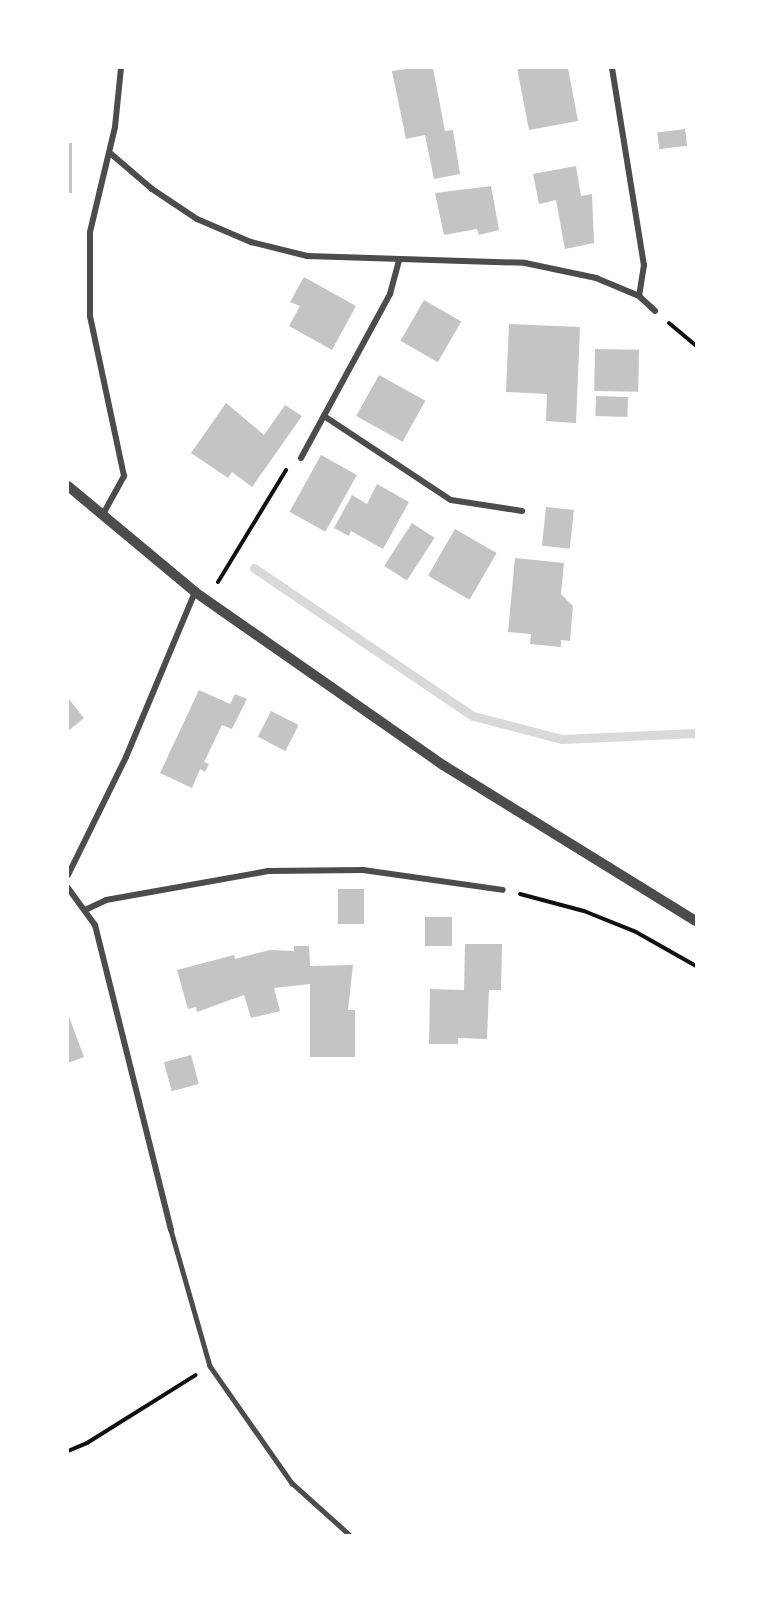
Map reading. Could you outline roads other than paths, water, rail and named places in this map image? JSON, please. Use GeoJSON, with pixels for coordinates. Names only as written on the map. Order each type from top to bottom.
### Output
{"type":"FeatureCollection","features":[{"type":"Feature","properties":{"kind":"street"},"geometry":{"type":"LineString","coordinates":[[102,516],[124,476],[90,316],[90,232],[97,192],[110,153],[121,68]]}},
{"type":"Feature","properties":{"kind":"street"},"geometry":{"type":"LineString","coordinates":[[612,68],[644,265],[639,296]]}},
{"type":"Feature","properties":{"kind":"street"},"geometry":{"type":"LineString","coordinates":[[110,153],[152,189],[197,219],[251,242],[307,256],[399,261],[525,263],[596,278],[639,296],[655,310]]}},
{"type":"Feature","properties":{"kind":"street"},"geometry":{"type":"LineString","coordinates":[[301,458],[390,294],[399,261]]}},
{"type":"Feature","properties":{"kind":"street"},"geometry":{"type":"LineString","coordinates":[[324,416],[451,500],[522,511]]}},
{"type":"Feature","properties":{"kind":"street"},"geometry":{"type":"LineString","coordinates":[[68,486],[195,592],[443,765],[696,921]]}},
{"type":"Feature","properties":{"kind":"street"},"geometry":{"type":"LineString","coordinates":[[68,875],[126,757],[195,592]]}},
{"type":"Feature","properties":{"kind":"street"},"geometry":{"type":"LineString","coordinates":[[85,910],[106,900],[268,871],[363,870],[503,890]]}},
{"type":"Feature","properties":{"kind":"street"},"geometry":{"type":"LineString","coordinates":[[68,888],[95,925],[171,1230]]}},
{"type":"Feature","properties":{"kind":"lane"},"geometry":{"type":"LineString","coordinates":[[171,1230],[210,1366],[292,1483],[351,1536]]}},
{"type":"Feature","properties":{"kind":"waterway"},"geometry":{"type":"LineString","coordinates":[[254,568],[473,716],[562,739],[696,733]]}}]}
